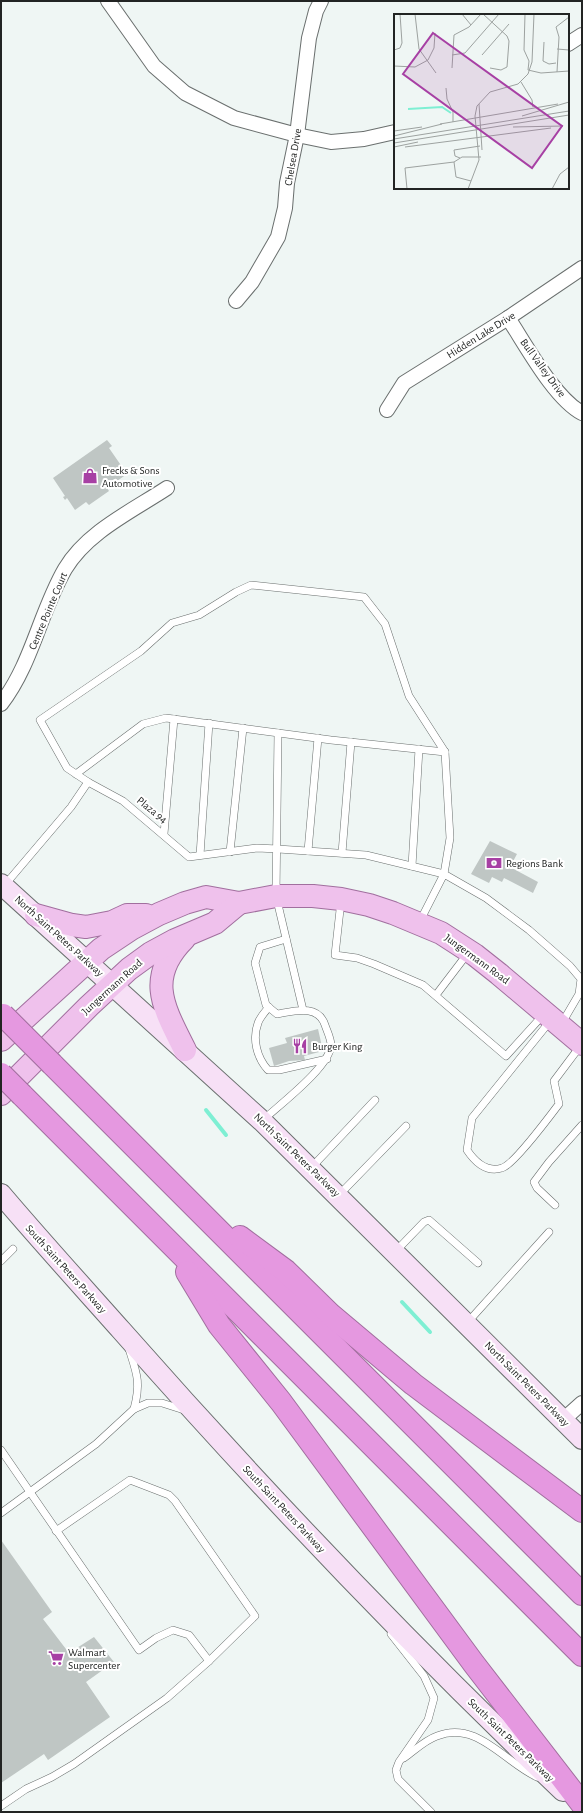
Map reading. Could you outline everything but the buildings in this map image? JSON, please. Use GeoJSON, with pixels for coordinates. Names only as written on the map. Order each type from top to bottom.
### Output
{"type":"FeatureCollection","features":[{"type":"Feature","properties":{"kind":"highway"},"geometry":{"type":"LineString","coordinates":[[2,1014],[582,1594]]}},
{"type":"Feature","properties":{"kind":"highway"},"geometry":{"type":"LineString","coordinates":[[1,1074],[11,1094],[167,1240],[582,1655]]}},
{"type":"Feature","properties":{"kind":"highway"},"geometry":{"type":"LineString","coordinates":[[185,1196],[286,1271],[331,1315],[407,1379],[582,1512]]}},
{"type":"Feature","properties":{"kind":"highway"},"geometry":{"type":"LineString","coordinates":[[167,1240],[219,1325],[281,1402],[474,1664],[582,1804]]}},
{"type":"Feature","properties":{"kind":"main road","name":"North Saint Peters Parkway"},"geometry":{"type":"LineString","coordinates":[[2,885],[113,984],[262,1121],[311,1168],[582,1439]]}},
{"type":"Feature","properties":{"kind":"main road","name":"Jungermann Road"},"geometry":{"type":"LineString","coordinates":[[1,1040],[86,960],[104,946],[159,914],[184,903],[206,897],[239,903],[276,896],[313,896],[341,899],[381,909],[442,933],[469,951],[582,1044]]}},
{"type":"Feature","properties":{"kind":"main road","name":"Jungermann Road"},"geometry":{"type":"LineString","coordinates":[[11,1094],[113,984],[129,969],[151,953],[190,933],[215,923],[239,903]]}},
{"type":"Feature","properties":{"kind":"main road"},"geometry":{"type":"LineString","coordinates":[[36,915],[72,925],[86,927],[112,922],[127,915],[159,914]]}},
{"type":"Feature","properties":{"kind":"main road"},"geometry":{"type":"LineString","coordinates":[[185,1050],[165,1007],[161,977],[166,962],[173,950],[190,933]]}},
{"type":"Feature","properties":{"kind":"main road","name":"South Saint Peters Parkway"},"geometry":{"type":"LineString","coordinates":[[1,1195],[195,1415],[354,1583],[514,1744],[582,1809]]}},
{"type":"Feature","properties":{"kind":"street"},"geometry":{"type":"LineString","coordinates":[[108,1],[154,66],[186,93],[234,118],[297,135],[330,142],[364,139],[394,132]]}},
{"type":"Feature","properties":{"kind":"street","name":"Chelsea Drive"},"geometry":{"type":"LineString","coordinates":[[236,301],[252,282],[278,237],[285,208],[297,135],[309,38],[316,11],[321,1]]}},
{"type":"Feature","properties":{"kind":"street"},"geometry":{"type":"LineString","coordinates":[[569,43],[582,35]]}},
{"type":"Feature","properties":{"kind":"street","name":"Hidden Lake Drive"},"geometry":{"type":"LineString","coordinates":[[387,410],[404,383],[508,318],[582,268]]}},
{"type":"Feature","properties":{"kind":"street","name":"Bull Valley Drive"},"geometry":{"type":"LineString","coordinates":[[508,318],[555,388],[574,408],[582,413]]}},
{"type":"Feature","properties":{"kind":"street","name":"Centre Pointe Court"},"geometry":{"type":"LineString","coordinates":[[1,704],[26,662],[66,569],[82,547],[102,531],[167,488]]}},
{"type":"Feature","properties":{"kind":"street"},"geometry":{"type":"LineString","coordinates":[[563,1420],[582,1403]]}},
{"type":"Feature","properties":{"kind":"lane","name":"Plaza 94"},"geometry":{"type":"LineString","coordinates":[[445,752],[409,696],[385,624],[364,597],[251,585],[236,592],[199,615],[172,623],[141,651],[40,720],[67,768],[88,782],[123,801],[164,834],[189,857],[257,848],[366,855],[444,874],[486,898],[529,930],[570,966],[581,979],[579,994],[553,1019]]}},
{"type":"Feature","properties":{"kind":"lane"},"geometry":{"type":"LineString","coordinates":[[76,774],[143,724],[166,718],[318,738],[445,752],[450,838],[444,874],[419,923]]}},
{"type":"Feature","properties":{"kind":"lane"},"geometry":{"type":"LineString","coordinates":[[164,834],[174,719]]}},
{"type":"Feature","properties":{"kind":"lane"},"geometry":{"type":"LineString","coordinates":[[200,855],[209,723]]}},
{"type":"Feature","properties":{"kind":"lane"},"geometry":{"type":"LineString","coordinates":[[230,852],[243,728]]}},
{"type":"Feature","properties":{"kind":"lane"},"geometry":{"type":"LineString","coordinates":[[278,733],[278,849],[276,896],[303,1010]]}},
{"type":"Feature","properties":{"kind":"lane"},"geometry":{"type":"LineString","coordinates":[[308,851],[318,738]]}},
{"type":"Feature","properties":{"kind":"lane"},"geometry":{"type":"LineString","coordinates":[[342,853],[352,742]]}},
{"type":"Feature","properties":{"kind":"lane"},"geometry":{"type":"LineString","coordinates":[[412,866],[419,750]]}},
{"type":"Feature","properties":{"kind":"lane"},"geometry":{"type":"LineString","coordinates":[[2,885],[71,807],[88,782]]}},
{"type":"Feature","properties":{"kind":"lane"},"geometry":{"type":"LineString","coordinates":[[341,899],[335,955],[357,958],[388,969],[423,985],[506,1056],[553,1019]]}},
{"type":"Feature","properties":{"kind":"lane"},"geometry":{"type":"LineString","coordinates":[[262,1121],[317,1072],[327,1059],[331,1044],[323,1021],[318,1014],[303,1010],[278,1014],[266,1005],[255,963],[260,947],[286,939]]}},
{"type":"Feature","properties":{"kind":"lane"},"geometry":{"type":"LineString","coordinates":[[436,995],[469,951]]}},
{"type":"Feature","properties":{"kind":"lane"},"geometry":{"type":"LineString","coordinates":[[269,1007],[258,1021],[255,1033],[258,1055],[261,1062],[268,1070],[279,1070],[327,1059]]}},
{"type":"Feature","properties":{"kind":"lane"},"geometry":{"type":"LineString","coordinates":[[553,1019],[472,1118],[467,1150],[474,1161],[488,1169],[503,1168],[516,1157],[559,1104],[554,1081],[582,1044]]}},
{"type":"Feature","properties":{"kind":"lane"},"geometry":{"type":"LineString","coordinates":[[311,1168],[375,1100]]}},
{"type":"Feature","properties":{"kind":"lane"},"geometry":{"type":"LineString","coordinates":[[555,1204],[537,1188],[534,1182],[549,1162],[582,1125]]}},
{"type":"Feature","properties":{"kind":"lane"},"geometry":{"type":"LineString","coordinates":[[339,1196],[406,1126]]}},
{"type":"Feature","properties":{"kind":"lane"},"geometry":{"type":"LineString","coordinates":[[395,1252],[424,1222],[429,1220],[478,1263]]}},
{"type":"Feature","properties":{"kind":"lane"},"geometry":{"type":"LineString","coordinates":[[466,1324],[549,1232]]}},
{"type":"Feature","properties":{"kind":"lane"},"geometry":{"type":"LineString","coordinates":[[1,1261],[13,1249]]}},
{"type":"Feature","properties":{"kind":"lane"},"geometry":{"type":"LineString","coordinates":[[124,1334],[139,1383],[134,1409]]}},
{"type":"Feature","properties":{"kind":"lane"},"geometry":{"type":"LineString","coordinates":[[1,1513],[96,1444],[134,1409],[148,1403],[162,1403],[195,1415]]}},
{"type":"Feature","properties":{"kind":"lane"},"geometry":{"type":"LineString","coordinates":[[1,1450],[139,1650],[156,1638],[173,1630],[189,1635],[209,1661]]}},
{"type":"Feature","properties":{"kind":"lane"},"geometry":{"type":"LineString","coordinates":[[1,1806],[26,1789],[52,1777],[74,1764],[167,1698],[209,1661],[255,1616],[175,1501],[169,1495],[130,1480],[56,1531]]}},
{"type":"Feature","properties":{"kind":"lane"},"geometry":{"type":"LineString","coordinates":[[354,1583],[424,1676],[434,1698],[428,1720],[398,1762],[396,1770],[398,1780],[431,1812]]}},
{"type":"Feature","properties":{"kind":"lane"},"geometry":{"type":"LineString","coordinates":[[398,1762],[436,1736],[453,1731],[468,1734],[488,1743],[533,1775],[557,1785]]}},
{"type":"Feature","properties":{"kind":"waterway"},"geometry":{"type":"LineString","coordinates":[[206,1110],[226,1135]]}},
{"type":"Feature","properties":{"kind":"waterway"},"geometry":{"type":"LineString","coordinates":[[402,1302],[430,1332]]}},
{"type":"Feature","properties":{"kind":"place","name":"Frecks & Sons Automotive"},"geometry":{"type":"Point","coordinates":[90,476]}},
{"type":"Feature","properties":{"kind":"place","name":"Regions Bank"},"geometry":{"type":"Point","coordinates":[494,863]}},
{"type":"Feature","properties":{"kind":"place","name":"Burger King"},"geometry":{"type":"Point","coordinates":[300,1046]}},
{"type":"Feature","properties":{"kind":"place","name":"Walmart Supercenter"},"geometry":{"type":"Point","coordinates":[56,1658]}}]}
